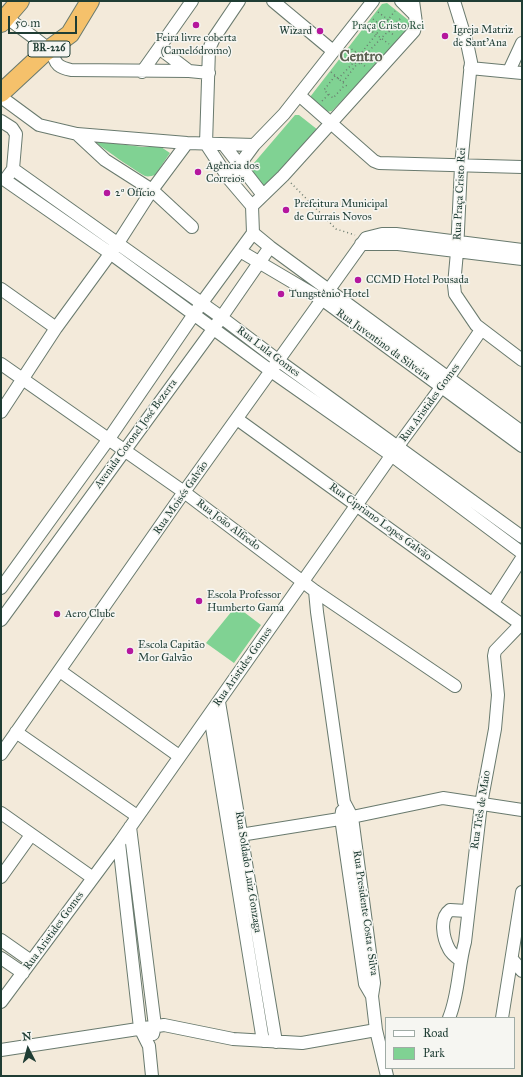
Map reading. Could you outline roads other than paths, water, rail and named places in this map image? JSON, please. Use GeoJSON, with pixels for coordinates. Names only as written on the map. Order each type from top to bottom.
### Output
{"type":"FeatureCollection","features":[{"type":"Feature","properties":{"kind":"highway"},"geometry":{"type":"LineString","coordinates":[[3,20],[20,1]]}},
{"type":"Feature","properties":{"kind":"highway","name":"BR-226"},"geometry":{"type":"LineString","coordinates":[[1,92],[48,49],[70,34],[90,1]]}},
{"type":"Feature","properties":{"kind":"street"},"geometry":{"type":"LineString","coordinates":[[142,72],[192,1]]}},
{"type":"Feature","properties":{"kind":"street"},"geometry":{"type":"LineString","coordinates":[[239,1],[214,38],[209,49],[206,144],[229,179],[252,206],[254,232]]}},
{"type":"Feature","properties":{"kind":"street"},"geometry":{"type":"LineString","coordinates":[[273,1],[338,54]]}},
{"type":"Feature","properties":{"kind":"street"},"geometry":{"type":"LineString","coordinates":[[411,18],[413,1]]}},
{"type":"Feature","properties":{"kind":"street","name":"Rua Praça Cristo Rei"},"geometry":{"type":"LineString","coordinates":[[454,1],[470,54],[461,166],[454,285],[455,294],[481,330],[522,360]]}},
{"type":"Feature","properties":{"kind":"street"},"geometry":{"type":"LineString","coordinates":[[229,179],[254,145],[338,54],[377,7]]}},
{"type":"Feature","properties":{"kind":"street"},"geometry":{"type":"LineString","coordinates":[[252,206],[283,176],[414,31],[416,23],[395,7]]}},
{"type":"Feature","properties":{"kind":"street"},"geometry":{"type":"LineString","coordinates":[[3,20],[48,49],[56,64],[71,70],[209,73]]}},
{"type":"Feature","properties":{"kind":"street"},"geometry":{"type":"LineString","coordinates":[[509,71],[522,43]]}},
{"type":"Feature","properties":{"kind":"street"},"geometry":{"type":"LineString","coordinates":[[159,48],[189,72]]}},
{"type":"Feature","properties":{"kind":"street"},"geometry":{"type":"LineString","coordinates":[[470,68],[522,73]]}},
{"type":"Feature","properties":{"kind":"street"},"geometry":{"type":"LineString","coordinates":[[299,95],[374,162],[522,167]]}},
{"type":"Feature","properties":{"kind":"street"},"geometry":{"type":"LineString","coordinates":[[1,97],[39,126],[77,134],[187,144],[254,145]]}},
{"type":"Feature","properties":{"kind":"street"},"geometry":{"type":"LineString","coordinates":[[1,121],[10,126],[16,134],[13,169],[3,179]]}},
{"type":"Feature","properties":{"kind":"street"},"geometry":{"type":"LineString","coordinates":[[77,134],[105,160],[152,190],[192,227]]}},
{"type":"Feature","properties":{"kind":"street"},"geometry":{"type":"LineString","coordinates":[[1,412],[56,328],[118,243],[152,190],[187,144]]}},
{"type":"Feature","properties":{"kind":"street"},"geometry":{"type":"LineString","coordinates":[[224,145],[263,195]]}},
{"type":"Feature","properties":{"kind":"street","name":"Rua Lula Gomes"},"geometry":{"type":"LineString","coordinates":[[13,169],[221,317],[395,451],[467,504],[522,553]]}},
{"type":"Feature","properties":{"kind":"street","name":"Rua Lula Gomes"},"geometry":{"type":"LineString","coordinates":[[3,179],[110,253],[271,371],[395,451]]}},
{"type":"Feature","properties":{"kind":"street"},"geometry":{"type":"LineString","coordinates":[[67,224],[75,213]]}},
{"type":"Feature","properties":{"kind":"street","name":"Rua Juventino da Silveira"},"geometry":{"type":"LineString","coordinates":[[254,232],[326,295],[445,383],[515,432],[522,446]]}},
{"type":"Feature","properties":{"kind":"street","name":"Avenida Coronel José Bezerra"},"geometry":{"type":"LineString","coordinates":[[1,588],[45,529],[201,304],[254,232]]}},
{"type":"Feature","properties":{"kind":"street","name":"Rua Moisés Galvão"},"geometry":{"type":"LineString","coordinates":[[1,754],[184,492],[364,241],[457,247]]}},
{"type":"Feature","properties":{"kind":"street","name":"Avenida Coronel José Bezerra"},"geometry":{"type":"LineString","coordinates":[[1,620],[214,328],[270,246]]}},
{"type":"Feature","properties":{"kind":"street"},"geometry":{"type":"LineString","coordinates":[[457,247],[522,250]]}},
{"type":"Feature","properties":{"kind":"street"},"geometry":{"type":"LineString","coordinates":[[457,247],[522,259]]}},
{"type":"Feature","properties":{"kind":"street","name":"Rua Juventino da Silveira"},"geometry":{"type":"LineString","coordinates":[[240,251],[326,295]]}},
{"type":"Feature","properties":{"kind":"street"},"geometry":{"type":"LineString","coordinates":[[1,289],[56,328]]}},
{"type":"Feature","properties":{"kind":"street","name":"Rua Aristides Gomes"},"geometry":{"type":"LineString","coordinates":[[1,1002],[119,843],[179,756],[210,715],[302,581],[445,383],[481,330]]}},
{"type":"Feature","properties":{"kind":"street","name":"Rua João Alfredo"},"geometry":{"type":"LineString","coordinates":[[1,364],[123,451],[184,492],[315,591],[455,686]]}},
{"type":"Feature","properties":{"kind":"street","name":"Rua Cipriano Lopes Galvão"},"geometry":{"type":"LineString","coordinates":[[237,419],[521,625]]}},
{"type":"Feature","properties":{"kind":"street"},"geometry":{"type":"LineString","coordinates":[[81,478],[96,488]]}},
{"type":"Feature","properties":{"kind":"street","name":"Rua Lula Gomes"},"geometry":{"type":"LineString","coordinates":[[467,504],[522,537]]}},
{"type":"Feature","properties":{"kind":"street"},"geometry":{"type":"LineString","coordinates":[[56,513],[71,523]]}},
{"type":"Feature","properties":{"kind":"street"},"geometry":{"type":"LineString","coordinates":[[45,529],[60,538]]}},
{"type":"Feature","properties":{"kind":"street"},"geometry":{"type":"LineString","coordinates":[[492,604],[522,558]]}},
{"type":"Feature","properties":{"kind":"street"},"geometry":{"type":"LineString","coordinates":[[20,562],[35,572]]}},
{"type":"Feature","properties":{"kind":"street","name":"Rua Presidente Costa e Silva"},"geometry":{"type":"LineString","coordinates":[[315,591],[316,612],[364,941],[365,984],[372,996],[376,1030],[382,1044],[385,1063]]}},
{"type":"Feature","properties":{"kind":"street","name":"Rua Três de Maio"},"geometry":{"type":"LineString","coordinates":[[452,1012],[460,960],[465,942],[467,911],[480,804],[495,729],[498,695],[494,656],[495,651],[521,625]]}},
{"type":"Feature","properties":{"kind":"street"},"geometry":{"type":"LineString","coordinates":[[60,671],[179,756]]}},
{"type":"Feature","properties":{"kind":"street","name":"Rua Soldado Luiz Gonzaga"},"geometry":{"type":"LineString","coordinates":[[219,702],[232,773],[243,920],[263,1041]]}},
{"type":"Feature","properties":{"kind":"street","name":"Rua Soldado Luiz Gonzaga"},"geometry":{"type":"LineString","coordinates":[[210,715],[220,775],[236,835],[255,918],[276,1042]]}},
{"type":"Feature","properties":{"kind":"street"},"geometry":{"type":"LineString","coordinates":[[16,732],[137,816]]}},
{"type":"Feature","properties":{"kind":"street"},"geometry":{"type":"LineString","coordinates":[[220,775],[232,773]]}},
{"type":"Feature","properties":{"kind":"street"},"geometry":{"type":"LineString","coordinates":[[236,835],[346,817],[443,798],[522,810]]}},
{"type":"Feature","properties":{"kind":"street"},"geometry":{"type":"LineString","coordinates":[[1,813],[93,878]]}},
{"type":"Feature","properties":{"kind":"street"},"geometry":{"type":"LineString","coordinates":[[130,827],[155,1023],[149,1046],[152,1076]]}},
{"type":"Feature","properties":{"kind":"street"},"geometry":{"type":"LineString","coordinates":[[1,877],[31,835]]}},
{"type":"Feature","properties":{"kind":"street"},"geometry":{"type":"LineString","coordinates":[[119,843],[140,1028],[149,1046]]}},
{"type":"Feature","properties":{"kind":"street"},"geometry":{"type":"LineString","coordinates":[[502,1017],[522,892]]}},
{"type":"Feature","properties":{"kind":"street"},"geometry":{"type":"LineString","coordinates":[[460,960],[450,950],[446,942],[444,922],[450,910],[467,911]]}},
{"type":"Feature","properties":{"kind":"street"},"geometry":{"type":"LineString","coordinates":[[243,920],[255,918]]}},
{"type":"Feature","properties":{"kind":"street"},"geometry":{"type":"LineString","coordinates":[[130,936],[144,934]]}},
{"type":"Feature","properties":{"kind":"street"},"geometry":{"type":"LineString","coordinates":[[1,940],[31,961]]}},
{"type":"Feature","properties":{"kind":"street"},"geometry":{"type":"LineString","coordinates":[[250,959],[262,957]]}},
{"type":"Feature","properties":{"kind":"street"},"geometry":{"type":"LineString","coordinates":[[1,958],[23,973]]}},
{"type":"Feature","properties":{"kind":"street"},"geometry":{"type":"LineString","coordinates":[[512,959],[522,971]]}},
{"type":"Feature","properties":{"kind":"street"},"geometry":{"type":"LineString","coordinates":[[1,1050],[140,1028],[155,1023],[233,1039],[302,1043],[376,1030]]}},
{"type":"Feature","properties":{"kind":"place","name":"Feira livre coberta (Camelódromo)"},"geometry":{"type":"Point","coordinates":[196,25]}},
{"type":"Feature","properties":{"kind":"place","name":"Wizard"},"geometry":{"type":"Point","coordinates":[320,31]}},
{"type":"Feature","properties":{"kind":"place","name":"Igreja Matriz de Sant'Ana"},"geometry":{"type":"Point","coordinates":[445,36]}},
{"type":"Feature","properties":{"kind":"place","name":"Agência dos Correios"},"geometry":{"type":"Point","coordinates":[198,172]}},
{"type":"Feature","properties":{"kind":"place","name":"2º Ofício"},"geometry":{"type":"Point","coordinates":[107,193]}},
{"type":"Feature","properties":{"kind":"place","name":"Prefeitura Municipal de Currais Novos"},"geometry":{"type":"Point","coordinates":[286,210]}},
{"type":"Feature","properties":{"kind":"place","name":"CCMD Hotel Pousada"},"geometry":{"type":"Point","coordinates":[358,280]}},
{"type":"Feature","properties":{"kind":"place","name":"Tungstênio Hotel"},"geometry":{"type":"Point","coordinates":[281,294]}},
{"type":"Feature","properties":{"kind":"place","name":"Escola Professor Humberto Gama"},"geometry":{"type":"Point","coordinates":[199,601]}},
{"type":"Feature","properties":{"kind":"place","name":"Aero Clube"},"geometry":{"type":"Point","coordinates":[57,614]}},
{"type":"Feature","properties":{"kind":"place","name":"Escola Capitão Mor Galvão"},"geometry":{"type":"Point","coordinates":[130,651]}},
{"type":"Feature","properties":{"kind":"district","name":"Centro"},"geometry":{"type":"Point","coordinates":[361,57]}},
{"type":"Feature","properties":{"kind":"park label","name":"Praça Cristo Rei"},"geometry":{"type":"Point","coordinates":[388,26]}}]}
